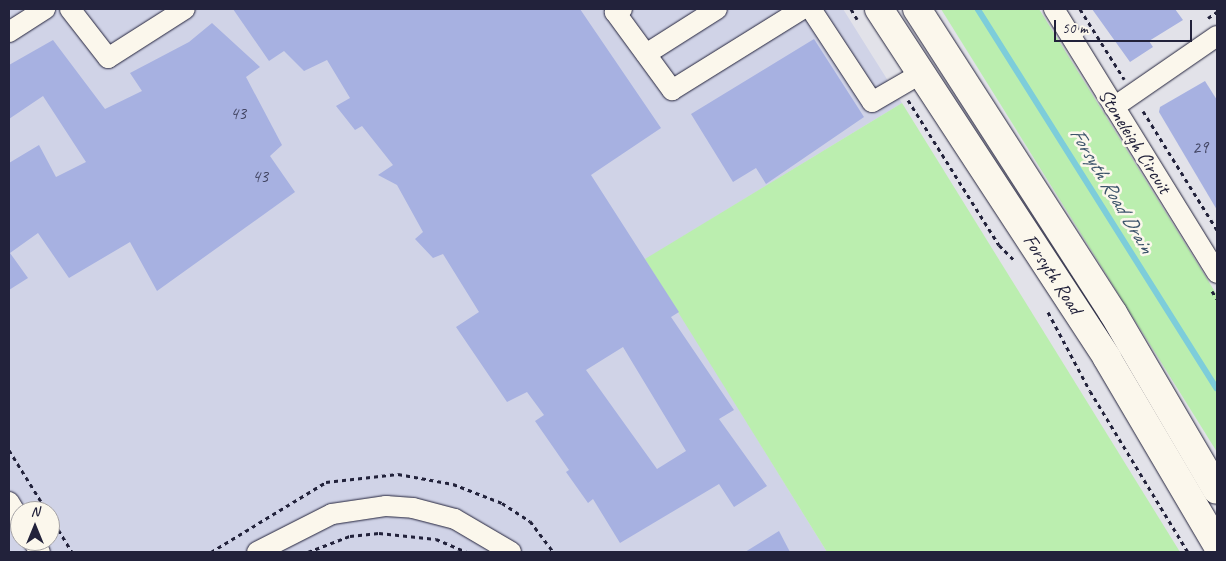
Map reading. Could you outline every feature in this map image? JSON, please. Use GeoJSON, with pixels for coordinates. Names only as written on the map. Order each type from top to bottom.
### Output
{"type":"FeatureCollection","features":[{"type":"Feature","properties":{"kind":"highway","name":"Forsyth Road"},"geometry":{"type":"LineString","coordinates":[[917,9],[1112,313],[1210,475],[1217,490]]}},
{"type":"Feature","properties":{"kind":"highway","name":"Forsyth Road"},"geometry":{"type":"LineString","coordinates":[[870,16],[911,80],[1107,358],[1217,545]]}},
{"type":"Feature","properties":{"kind":"street"},"geometry":{"type":"LineString","coordinates":[[9,32],[45,9]]}},
{"type":"Feature","properties":{"kind":"street"},"geometry":{"type":"LineString","coordinates":[[70,9],[108,58],[185,9]]}},
{"type":"Feature","properties":{"kind":"street"},"geometry":{"type":"LineString","coordinates":[[646,54],[716,9]]}},
{"type":"Feature","properties":{"kind":"street"},"geometry":{"type":"LineString","coordinates":[[617,10],[672,90],[802,9]]}},
{"type":"Feature","properties":{"kind":"street"},"geometry":{"type":"LineString","coordinates":[[811,9],[872,102],[911,80]]}},
{"type":"Feature","properties":{"kind":"street","name":"Stoneleigh Circuit"},"geometry":{"type":"LineString","coordinates":[[1054,9],[1217,273]]}},
{"type":"Feature","properties":{"kind":"street"},"geometry":{"type":"LineString","coordinates":[[1114,107],[1217,36]]}},
{"type":"Feature","properties":{"kind":"street"},"geometry":{"type":"LineString","coordinates":[[257,552],[332,514],[386,506],[413,508],[455,519],[511,552]]}},
{"type":"Feature","properties":{"kind":"path"},"geometry":{"type":"LineString","coordinates":[[851,9],[870,16]]}},
{"type":"Feature","properties":{"kind":"path"},"geometry":{"type":"LineString","coordinates":[[911,80],[999,246],[1022,268]]}},
{"type":"Feature","properties":{"kind":"path"},"geometry":{"type":"LineString","coordinates":[[1142,111],[1217,230]]}},
{"type":"Feature","properties":{"kind":"path"},"geometry":{"type":"LineString","coordinates":[[1044,306],[1090,391],[1188,552]]}},
{"type":"Feature","properties":{"kind":"path"},"geometry":{"type":"LineString","coordinates":[[9,450],[41,501]]}},
{"type":"Feature","properties":{"kind":"path"},"geometry":{"type":"LineString","coordinates":[[60,532],[72,552]]}},
{"type":"Feature","properties":{"kind":"path"},"geometry":{"type":"LineString","coordinates":[[308,552],[350,536],[379,532],[436,539],[466,552]]}},
{"type":"Feature","properties":{"kind":"shaded area"},"geometry":{"type":"Polygon","coordinates":[[[9,9],[843,9],[902,103],[646,259],[827,552],[9,552],[9,9]]]}},
{"type":"Feature","properties":{"kind":"green space"},"geometry":{"type":"Polygon","coordinates":[[[941,9],[1039,9],[1217,295],[1217,452],[941,9]]]}},
{"type":"Feature","properties":{"kind":"green space"},"geometry":{"type":"Polygon","coordinates":[[[902,103],[1180,552],[827,552],[645,259],[902,103]]]}},
{"type":"Feature","properties":{"kind":"building"},"geometry":{"type":"Polygon","coordinates":[[[233,9],[580,9],[661,128],[591,175],[679,312],[671,317],[734,410],[719,419],[767,486],[734,507],[719,484],[620,543],[593,499],[588,503],[566,472],[569,470],[535,421],[544,415],[527,392],[507,402],[456,327],[479,312],[443,254],[433,258],[415,239],[423,232],[397,185],[378,175],[393,165],[362,126],[355,130],[336,106],[350,98],[327,60],[304,71],[284,51],[269,61],[233,9]],[[623,347],[586,370],[657,469],[686,451],[623,347]]]}},
{"type":"Feature","properties":{"kind":"building"},"geometry":{"type":"Polygon","coordinates":[[[1092,9],[1175,9],[1183,20],[1149,41],[1153,47],[1130,62],[1092,9]]]}},
{"type":"Feature","properties":{"kind":"building"},"geometry":{"type":"Polygon","coordinates":[[[212,23],[260,67],[246,77],[282,145],[270,156],[295,192],[157,291],[130,242],[69,278],[38,233],[10,253],[28,278],[9,290],[9,163],[39,145],[56,177],[86,162],[43,96],[9,119],[9,65],[53,40],[105,109],[142,91],[130,73],[189,42],[212,23]]]}},
{"type":"Feature","properties":{"kind":"building"},"geometry":{"type":"Polygon","coordinates":[[[814,39],[864,117],[766,184],[756,168],[733,182],[691,114],[814,39]]]}},
{"type":"Feature","properties":{"kind":"building"},"geometry":{"type":"Polygon","coordinates":[[[1205,81],[1217,100],[1217,210],[1159,112],[1160,107],[1205,81]]]}},
{"type":"Feature","properties":{"kind":"building"},"geometry":{"type":"Polygon","coordinates":[[[779,531],[790,552],[745,552],[779,531]]]}},
{"type":"Feature","properties":{"kind":"waterway","name":"Forsyth Road Drain"},"geometry":{"type":"LineString","coordinates":[[978,9],[1217,388]]}}]}
